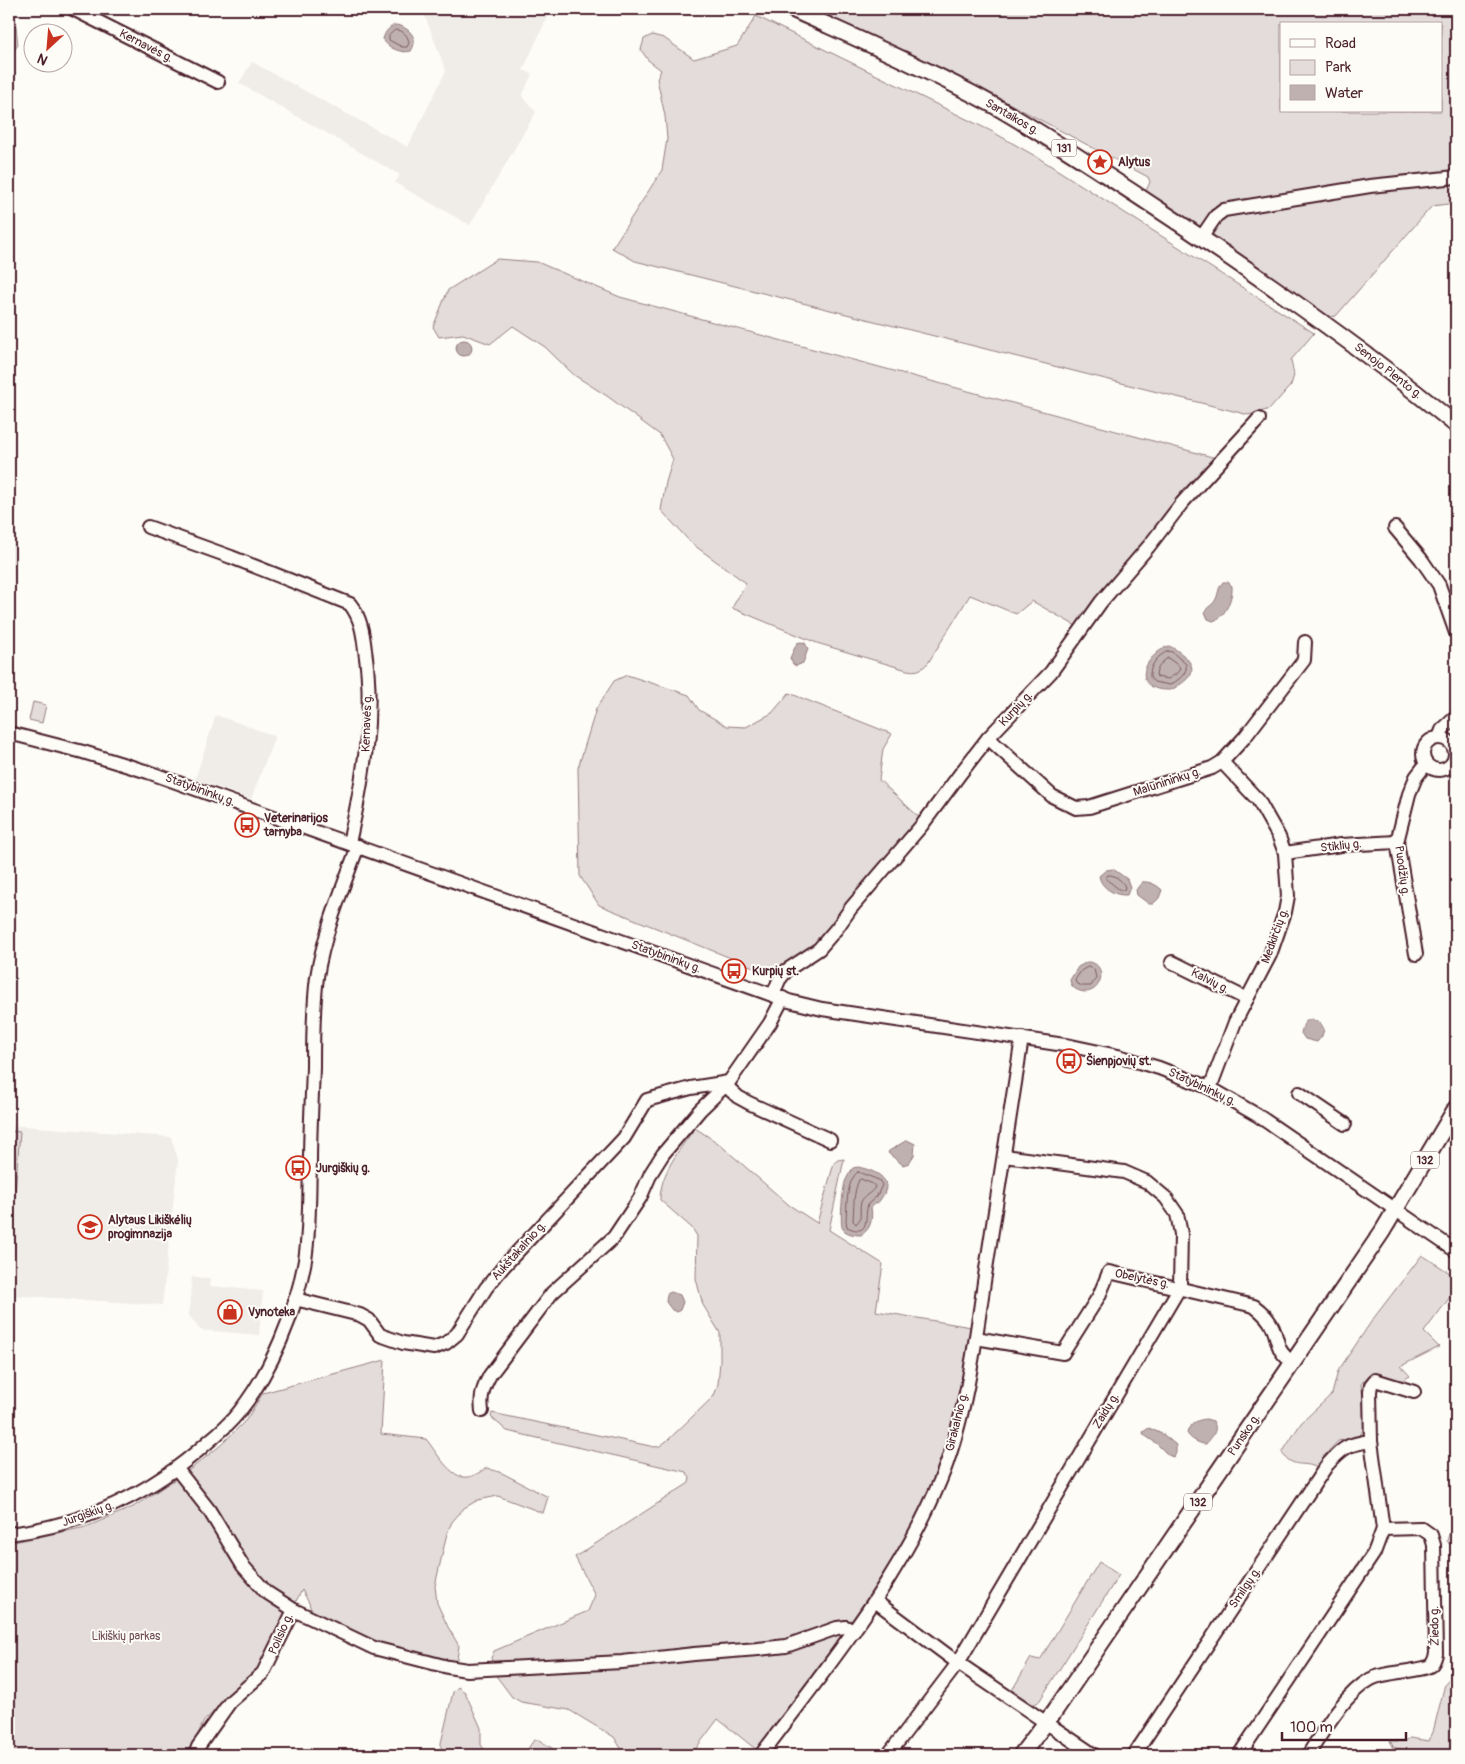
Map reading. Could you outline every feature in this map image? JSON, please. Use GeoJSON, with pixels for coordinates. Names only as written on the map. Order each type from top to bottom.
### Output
{"type":"FeatureCollection","features":[{"type":"Feature","properties":{"kind":"main road","name":"Santaikos g."},"geometry":{"type":"LineString","coordinates":[[792,9],[926,71],[994,106],[1058,144],[1318,318]]}},
{"type":"Feature","properties":{"kind":"main road","name":"Senojo Plento g."},"geometry":{"type":"LineString","coordinates":[[1318,318],[1383,366],[1456,425]]}},
{"type":"Feature","properties":{"kind":"main road","name":"Punsko g."},"geometry":{"type":"LineString","coordinates":[[1021,1755],[1046,1722],[1396,1210],[1456,1108]]}},
{"type":"Feature","properties":{"kind":"street","name":"Kernavės g."},"geometry":{"type":"LineString","coordinates":[[73,9],[218,82]]}},
{"type":"Feature","properties":{"kind":"street"},"geometry":{"type":"LineString","coordinates":[[1201,238],[1216,216],[1224,210],[1370,186],[1456,178]]}},
{"type":"Feature","properties":{"kind":"street","name":"Kurpių g."},"geometry":{"type":"LineString","coordinates":[[778,997],[779,980],[787,970],[819,948],[838,928],[851,908],[922,825],[988,738],[1051,672],[1102,602],[1149,546],[1182,502],[1259,419]]}},
{"type":"Feature","properties":{"kind":"street","name":"Kernavės g."},"geometry":{"type":"LineString","coordinates":[[148,528],[231,557],[350,604],[357,613],[362,629],[368,666],[369,707],[367,748],[353,845]]}},
{"type":"Feature","properties":{"kind":"street"},"geometry":{"type":"LineString","coordinates":[[1395,528],[1421,559],[1439,585],[1456,633]]}},
{"type":"Feature","properties":{"kind":"street","name":"Malūnininkų g."},"geometry":{"type":"LineString","coordinates":[[988,738],[1052,796],[1076,808],[1088,807],[1138,792],[1212,768],[1222,762],[1245,737],[1304,660],[1305,642]]}},
{"type":"Feature","properties":{"kind":"street"},"geometry":{"type":"LineString","coordinates":[[1439,738],[1442,730],[1456,717]]}},
{"type":"Feature","properties":{"kind":"street","name":"Statybininkų g."},"geometry":{"type":"LineString","coordinates":[[9,733],[132,767],[778,997],[822,1009],[1071,1046],[1118,1056],[1159,1068],[1210,1088],[1262,1118],[1456,1251]]}},
{"type":"Feature","properties":{"kind":"street"},"geometry":{"type":"LineString","coordinates":[[1439,738],[1448,741],[1455,754],[1449,767],[1439,770],[1426,764],[1424,749],[1430,741],[1439,738]]}},
{"type":"Feature","properties":{"kind":"street","name":"Medkirčių g."},"geometry":{"type":"LineString","coordinates":[[1210,1088],[1235,1022],[1270,955],[1285,912],[1288,896],[1285,853],[1279,837],[1258,800],[1222,762]]}},
{"type":"Feature","properties":{"kind":"street","name":"Puodžių g."},"geometry":{"type":"LineString","coordinates":[[1416,954],[1397,842],[1409,794],[1416,776],[1426,764]]}},
{"type":"Feature","properties":{"kind":"street","name":"Stiklių g."},"geometry":{"type":"LineString","coordinates":[[1285,853],[1341,845],[1397,842]]}},
{"type":"Feature","properties":{"kind":"street","name":"Jurgiškių g."},"geometry":{"type":"LineString","coordinates":[[9,1534],[51,1527],[96,1513],[142,1492],[195,1454],[237,1414],[251,1395],[278,1345],[296,1299],[305,1259],[309,1214],[314,1019],[317,979],[323,948],[353,845]]}},
{"type":"Feature","properties":{"kind":"street","name":"Kalvių g."},"geometry":{"type":"LineString","coordinates":[[1172,962],[1247,999]]}},
{"type":"Feature","properties":{"kind":"street"},"geometry":{"type":"LineString","coordinates":[[482,1411],[480,1399],[483,1387],[490,1376],[552,1293],[614,1237],[640,1198],[651,1173],[663,1154],[700,1110],[727,1083],[770,1023],[778,997]]}},
{"type":"Feature","properties":{"kind":"street","name":"Girakalnio g."},"geometry":{"type":"LineString","coordinates":[[761,1755],[875,1601],[931,1503],[941,1478],[958,1426],[976,1338],[1022,1038]]}},
{"type":"Feature","properties":{"kind":"street"},"geometry":{"type":"LineString","coordinates":[[727,1083],[743,1100],[830,1140]]}},
{"type":"Feature","properties":{"kind":"street","name":"Aukštakalnio g."},"geometry":{"type":"LineString","coordinates":[[296,1299],[360,1316],[369,1320],[380,1335],[403,1343],[434,1348],[446,1343],[457,1334],[486,1288],[504,1266],[624,1138],[647,1100],[691,1088],[727,1083]]}},
{"type":"Feature","properties":{"kind":"street"},"geometry":{"type":"LineString","coordinates":[[1299,1093],[1345,1124]]}},
{"type":"Feature","properties":{"kind":"street","name":"Zaidų g."},"geometry":{"type":"LineString","coordinates":[[888,1755],[958,1663],[1180,1287],[1181,1234],[1176,1214],[1166,1198],[1147,1182],[1124,1172],[1004,1156]]}},
{"type":"Feature","properties":{"kind":"street","name":"Obelytės g."},"geometry":{"type":"LineString","coordinates":[[976,1338],[1063,1353],[1099,1296],[1109,1272],[1180,1287],[1254,1306],[1265,1315],[1273,1327],[1282,1355],[1292,1363]]}},
{"type":"Feature","properties":{"kind":"street"},"geometry":{"type":"LineString","coordinates":[[1239,1755],[1374,1553],[1383,1529],[1371,1441],[1371,1385],[1375,1380],[1414,1392]]}},
{"type":"Feature","properties":{"kind":"street","name":"Smilgų g."},"geometry":{"type":"LineString","coordinates":[[1134,1755],[1327,1465],[1338,1452],[1352,1444],[1371,1441]]}},
{"type":"Feature","properties":{"kind":"street","name":"Poilsio g."},"geometry":{"type":"LineString","coordinates":[[176,1468],[210,1510],[242,1566],[266,1592],[294,1610],[263,1673],[230,1702],[198,1747],[195,1755]]}},
{"type":"Feature","properties":{"kind":"street","name":"Žiedo g."},"geometry":{"type":"LineString","coordinates":[[1308,1755],[1337,1711],[1356,1691],[1372,1678],[1403,1670],[1424,1668],[1434,1661],[1436,1654],[1434,1545],[1431,1535],[1421,1528],[1383,1529]]}},
{"type":"Feature","properties":{"kind":"street"},"geometry":{"type":"LineString","coordinates":[[875,1601],[958,1663],[1094,1755]]}},
{"type":"Feature","properties":{"kind":"street"},"geometry":{"type":"LineString","coordinates":[[294,1610],[374,1648],[467,1670],[622,1662],[758,1649],[786,1646],[837,1628],[846,1627],[854,1631]]}},
{"type":"Feature","properties":{"kind":"shaded area"},"geometry":{"type":"Polygon","coordinates":[[[428,9],[551,9],[523,70],[532,74],[522,96],[536,112],[470,225],[395,183],[400,175],[239,83],[252,62],[408,147],[446,71],[425,16],[428,9]]]}},
{"type":"Feature","properties":{"kind":"shaded area"},"geometry":{"type":"Polygon","coordinates":[[[9,498],[17,498],[9,654],[9,498]]]}},
{"type":"Feature","properties":{"kind":"shaded area"},"geometry":{"type":"Polygon","coordinates":[[[216,715],[275,736],[251,799],[195,779],[216,715]]]}},
{"type":"Feature","properties":{"kind":"shaded area","name":"Alytaus Likiškėlių progimnazija"},"geometry":{"type":"Polygon","coordinates":[[[9,1125],[171,1137],[178,1160],[162,1305],[9,1295],[9,1125]]]}},
{"type":"Feature","properties":{"kind":"shaded area"},"geometry":{"type":"Polygon","coordinates":[[[192,1277],[210,1278],[209,1286],[263,1291],[259,1335],[200,1330],[189,1315],[192,1277]]]}},
{"type":"Feature","properties":{"kind":"green space"},"geometry":{"type":"Polygon","coordinates":[[[12,9],[14,9],[18,45],[15,49],[10,50],[9,47],[14,47],[15,44],[12,9]]]}},
{"type":"Feature","properties":{"kind":"green space"},"geometry":{"type":"Polygon","coordinates":[[[812,9],[1456,9],[1456,203],[1432,206],[1336,316],[1330,317],[1320,313],[1148,196],[1146,191],[1150,182],[1148,177],[948,71],[812,9]]]}},
{"type":"Feature","properties":{"kind":"green space"},"geometry":{"type":"Polygon","coordinates":[[[756,16],[991,131],[1037,157],[1314,333],[1291,360],[1294,375],[1291,385],[1270,409],[1249,415],[635,261],[612,248],[662,170],[667,139],[665,116],[657,79],[661,70],[648,60],[641,50],[644,39],[652,35],[664,38],[694,59],[737,46],[756,16]]]}},
{"type":"Feature","properties":{"kind":"green space"},"geometry":{"type":"Polygon","coordinates":[[[497,259],[537,262],[620,297],[1216,458],[1076,626],[1032,601],[1016,614],[970,595],[928,663],[919,670],[907,670],[817,643],[732,608],[746,583],[691,543],[661,510],[666,482],[673,459],[660,435],[607,396],[574,375],[545,347],[513,326],[490,344],[463,334],[439,337],[433,327],[448,290],[497,259]]]}},
{"type":"Feature","properties":{"kind":"green space"},"geometry":{"type":"Polygon","coordinates":[[[627,675],[689,695],[699,710],[727,726],[746,727],[772,713],[789,693],[892,734],[883,749],[879,780],[920,818],[811,950],[768,973],[599,905],[580,876],[578,768],[596,709],[614,681],[627,675]]]}},
{"type":"Feature","properties":{"kind":"green space"},"geometry":{"type":"Polygon","coordinates":[[[33,702],[46,705],[42,723],[29,720],[33,702]]]}},
{"type":"Feature","properties":{"kind":"green space"},"geometry":{"type":"Polygon","coordinates":[[[695,1128],[718,1143],[789,1205],[817,1223],[834,1163],[844,1159],[829,1230],[883,1264],[876,1311],[971,1327],[955,1414],[944,1458],[930,1496],[864,1610],[758,1751],[718,1719],[691,1755],[622,1755],[622,1750],[614,1737],[569,1710],[521,1702],[512,1697],[497,1677],[491,1658],[494,1651],[588,1611],[595,1595],[575,1557],[689,1483],[690,1477],[686,1472],[507,1431],[491,1417],[492,1413],[655,1447],[660,1446],[669,1439],[714,1396],[718,1384],[720,1333],[703,1305],[696,1279],[697,1236],[692,1228],[660,1200],[663,1180],[667,1171],[695,1128]]]}},
{"type":"Feature","properties":{"kind":"green space"},"geometry":{"type":"Polygon","coordinates":[[[9,1131],[20,1132],[9,1265],[9,1140],[11,1141],[11,1135],[9,1135],[9,1131]]]}},
{"type":"Feature","properties":{"kind":"green space"},"geometry":{"type":"Polygon","coordinates":[[[1422,1255],[1456,1277],[1456,1289],[1424,1332],[1439,1347],[1401,1366],[1410,1376],[1400,1382],[1370,1374],[1361,1384],[1367,1422],[1360,1436],[1338,1441],[1321,1459],[1324,1463],[1317,1468],[1295,1463],[1286,1458],[1282,1453],[1301,1423],[1332,1394],[1338,1371],[1373,1319],[1422,1255]]]}},
{"type":"Feature","properties":{"kind":"green space","name":"Likiškių parkas"},"geometry":{"type":"Polygon","coordinates":[[[385,1360],[381,1434],[426,1439],[450,1469],[462,1477],[473,1476],[487,1468],[502,1473],[548,1497],[543,1513],[498,1496],[478,1500],[464,1508],[452,1522],[447,1533],[435,1586],[437,1603],[459,1646],[457,1659],[452,1663],[392,1649],[312,1613],[302,1590],[261,1667],[204,1721],[188,1755],[9,1755],[9,1543],[86,1527],[133,1507],[192,1468],[221,1445],[246,1420],[263,1393],[385,1360]]]}},
{"type":"Feature","properties":{"kind":"green space"},"geometry":{"type":"Polygon","coordinates":[[[1456,1522],[1456,1551],[1447,1541],[1452,1524],[1456,1522]]]}},
{"type":"Feature","properties":{"kind":"green space"},"geometry":{"type":"Polygon","coordinates":[[[1099,1562],[1119,1575],[1040,1700],[1037,1703],[1029,1704],[1011,1692],[1031,1658],[1040,1660],[1099,1562]]]}},
{"type":"Feature","properties":{"kind":"green space"},"geometry":{"type":"Polygon","coordinates":[[[1456,1673],[1456,1755],[1394,1748],[1390,1741],[1405,1741],[1410,1738],[1429,1741],[1445,1684],[1456,1673]]]}},
{"type":"Feature","properties":{"kind":"green space"},"geometry":{"type":"Polygon","coordinates":[[[458,1687],[465,1692],[481,1728],[481,1745],[489,1755],[441,1755],[441,1743],[453,1692],[458,1687]]]}},
{"type":"Feature","properties":{"kind":"green space"},"geometry":{"type":"Polygon","coordinates":[[[534,1740],[539,1740],[563,1755],[528,1755],[529,1747],[534,1740]]]}},
{"type":"Feature","properties":{"kind":"water"},"geometry":{"type":"Polygon","coordinates":[[[395,25],[408,30],[413,37],[414,42],[411,51],[399,51],[391,48],[383,39],[390,27],[395,25]]]}},
{"type":"Feature","properties":{"kind":"water"},"geometry":{"type":"Polygon","coordinates":[[[464,340],[472,348],[464,356],[456,348],[464,340]]]}},
{"type":"Feature","properties":{"kind":"water"},"geometry":{"type":"Polygon","coordinates":[[[1223,582],[1228,582],[1232,586],[1231,596],[1225,612],[1213,621],[1208,619],[1205,612],[1215,601],[1223,582]]]}},
{"type":"Feature","properties":{"kind":"water"},"geometry":{"type":"Polygon","coordinates":[[[797,643],[805,643],[808,649],[803,663],[796,666],[790,658],[797,643]]]}},
{"type":"Feature","properties":{"kind":"water"},"geometry":{"type":"Polygon","coordinates":[[[1169,646],[1189,661],[1192,671],[1187,679],[1171,690],[1161,690],[1151,686],[1146,681],[1145,669],[1152,657],[1163,648],[1169,646]]]}},
{"type":"Feature","properties":{"kind":"water"},"geometry":{"type":"Polygon","coordinates":[[[1113,869],[1127,879],[1130,887],[1127,895],[1109,890],[1100,880],[1099,876],[1106,870],[1113,869]]]}},
{"type":"Feature","properties":{"kind":"water"},"geometry":{"type":"Polygon","coordinates":[[[1142,882],[1158,886],[1162,890],[1159,898],[1153,904],[1149,904],[1137,895],[1136,890],[1142,882]]]}},
{"type":"Feature","properties":{"kind":"water"},"geometry":{"type":"Polygon","coordinates":[[[1087,962],[1094,964],[1101,973],[1098,985],[1088,992],[1080,991],[1073,987],[1070,980],[1078,967],[1087,962]]]}},
{"type":"Feature","properties":{"kind":"water"},"geometry":{"type":"Polygon","coordinates":[[[1312,1019],[1321,1024],[1324,1029],[1322,1036],[1317,1042],[1305,1039],[1301,1033],[1304,1023],[1312,1019]]]}},
{"type":"Feature","properties":{"kind":"water"},"geometry":{"type":"Polygon","coordinates":[[[907,1140],[915,1144],[914,1155],[909,1163],[903,1165],[888,1153],[907,1140]]]}},
{"type":"Feature","properties":{"kind":"water"},"geometry":{"type":"Polygon","coordinates":[[[858,1167],[878,1174],[885,1182],[886,1187],[879,1201],[871,1207],[872,1216],[870,1223],[867,1230],[861,1235],[844,1231],[841,1221],[845,1182],[853,1168],[858,1167]]]}},
{"type":"Feature","properties":{"kind":"water"},"geometry":{"type":"Polygon","coordinates":[[[671,1292],[680,1295],[683,1302],[680,1310],[677,1312],[672,1310],[666,1302],[667,1294],[671,1292]]]}},
{"type":"Feature","properties":{"kind":"water"},"geometry":{"type":"Polygon","coordinates":[[[1206,1419],[1213,1421],[1215,1427],[1214,1433],[1206,1444],[1195,1441],[1187,1433],[1194,1423],[1206,1419]]]}},
{"type":"Feature","properties":{"kind":"water"},"geometry":{"type":"Polygon","coordinates":[[[1149,1428],[1164,1435],[1176,1445],[1176,1453],[1173,1457],[1144,1435],[1143,1432],[1149,1428]]]}},
{"type":"Feature","properties":{"kind":"place","name":"Alytus"},"geometry":{"type":"Point","coordinates":[1100,162]}},
{"type":"Feature","properties":{"kind":"place","name":"Veterinarijos tarnyba"},"geometry":{"type":"Point","coordinates":[247,825]}},
{"type":"Feature","properties":{"kind":"place","name":"Kurpių st."},"geometry":{"type":"Point","coordinates":[734,971]}},
{"type":"Feature","properties":{"kind":"place","name":"Šienpjovių st."},"geometry":{"type":"Point","coordinates":[1069,1061]}},
{"type":"Feature","properties":{"kind":"place","name":"Jurgiškių g."},"geometry":{"type":"Point","coordinates":[298,1168]}},
{"type":"Feature","properties":{"kind":"place","name":"Alytaus Likiškėlių progimnazija"},"geometry":{"type":"Point","coordinates":[90,1227]}},
{"type":"Feature","properties":{"kind":"place","name":"Vynoteka"},"geometry":{"type":"Point","coordinates":[230,1312]}}]}
